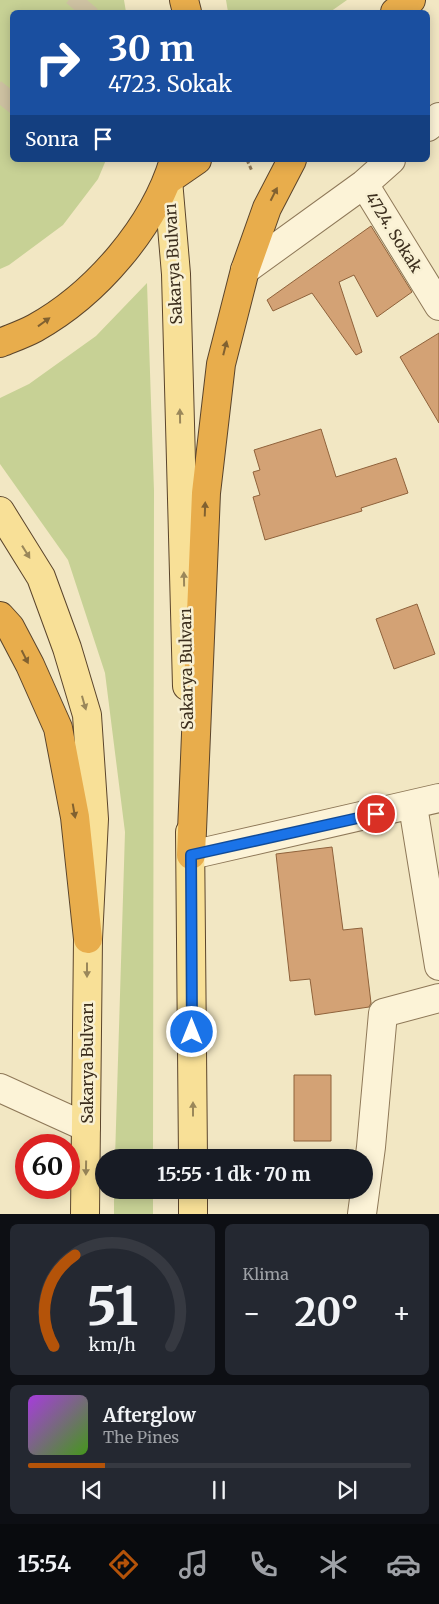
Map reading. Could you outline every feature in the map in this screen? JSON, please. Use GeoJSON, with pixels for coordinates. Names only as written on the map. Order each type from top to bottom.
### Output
{"type":"FeatureCollection","features":[{"type":"Feature","properties":{"kind":"highway"},"geometry":{"type":"LineString","coordinates":[[398,10],[411,0]]}},
{"type":"Feature","properties":{"kind":"highway"},"geometry":{"type":"LineString","coordinates":[[0,343],[35,328],[90,289],[135,239],[171,170],[192,162]]}},
{"type":"Feature","properties":{"kind":"highway"},"geometry":{"type":"LineString","coordinates":[[191,855],[206,493],[221,364],[245,270],[267,208],[291,162]]}},
{"type":"Feature","properties":{"kind":"highway"},"geometry":{"type":"LineString","coordinates":[[0,616],[14,634],[58,728],[75,817],[88,939]]}},
{"type":"Feature","properties":{"kind":"main road","name":"Sakarya Bulvarı"},"geometry":{"type":"LineString","coordinates":[[171,170],[176,274],[191,855],[193,1149]]}},
{"type":"Feature","properties":{"kind":"main road","name":"Sakarya Bulvarı"},"geometry":{"type":"LineString","coordinates":[[0,511],[41,577],[67,648],[87,715],[94,819],[88,939],[85,1214]]}},
{"type":"Feature","properties":{"kind":"main road"},"geometry":{"type":"LineString","coordinates":[[193,1199],[193,1214]]}},
{"type":"Feature","properties":{"kind":"street"},"geometry":{"type":"LineString","coordinates":[[245,270],[364,184],[389,162]]}},
{"type":"Feature","properties":{"kind":"street","name":"4724. Sokak"},"geometry":{"type":"LineString","coordinates":[[364,184],[439,306]]}},
{"type":"Feature","properties":{"kind":"street"},"geometry":{"type":"LineString","coordinates":[[191,855],[412,806],[439,798]]}},
{"type":"Feature","properties":{"kind":"street"},"geometry":{"type":"LineString","coordinates":[[412,806],[439,966]]}},
{"type":"Feature","properties":{"kind":"street"},"geometry":{"type":"LineString","coordinates":[[362,1214],[371,1147],[383,1013],[439,998]]}},
{"type":"Feature","properties":{"kind":"street"},"geometry":{"type":"LineString","coordinates":[[0,1088],[86,1127]]}},
{"type":"Feature","properties":{"kind":"green space"},"geometry":{"type":"Polygon","coordinates":[[[0,0],[124,0],[126,10],[10,10],[10,162],[105,162],[98,179],[63,225],[9,265],[0,269],[0,0]]]}},
{"type":"Feature","properties":{"kind":"green space"},"geometry":{"type":"Polygon","coordinates":[[[226,0],[347,0],[333,10],[228,10],[226,0]]]}},
{"type":"Feature","properties":{"kind":"green space"},"geometry":{"type":"Polygon","coordinates":[[[147,283],[154,491],[153,1149],[115,1149],[125,832],[105,673],[68,560],[0,464],[0,398],[29,384],[96,336],[147,283]]]}},
{"type":"Feature","properties":{"kind":"green space"},"geometry":{"type":"Polygon","coordinates":[[[114,1199],[153,1199],[153,1214],[114,1214],[114,1199]]]}},
{"type":"Feature","properties":{"kind":"building"},"geometry":{"type":"Polygon","coordinates":[[[371,226],[412,292],[377,317],[354,275],[339,282],[362,352],[356,355],[312,293],[273,311],[267,300],[371,226]]]}},
{"type":"Feature","properties":{"kind":"building"},"geometry":{"type":"Polygon","coordinates":[[[439,333],[439,423],[400,357],[439,333]]]}},
{"type":"Feature","properties":{"kind":"building"},"geometry":{"type":"Polygon","coordinates":[[[321,429],[336,477],[396,458],[408,493],[361,508],[362,511],[265,540],[253,497],[260,495],[253,472],[260,470],[254,450],[321,429]]]}},
{"type":"Feature","properties":{"kind":"building"},"geometry":{"type":"Polygon","coordinates":[[[417,604],[435,654],[394,669],[376,619],[417,604]]]}},
{"type":"Feature","properties":{"kind":"building"},"geometry":{"type":"Polygon","coordinates":[[[332,847],[343,930],[362,928],[371,1003],[369,1007],[315,1015],[310,979],[290,981],[276,854],[332,847]]]}},
{"type":"Feature","properties":{"kind":"building"},"geometry":{"type":"Polygon","coordinates":[[[294,1075],[331,1075],[331,1141],[294,1141],[294,1075]]]}},
{"type":"Feature","properties":{"kind":"tunnel"},"geometry":{"type":"LineString","coordinates":[[79,10],[87,0]]}},
{"type":"Feature","properties":{"kind":"tunnel"},"geometry":{"type":"LineString","coordinates":[[0,105],[10,92]]}},
{"type":"Feature","properties":{"kind":"route"},"geometry":{"type":"LineString","coordinates":[[192,1032],[191,855],[376,814]]}}]}
